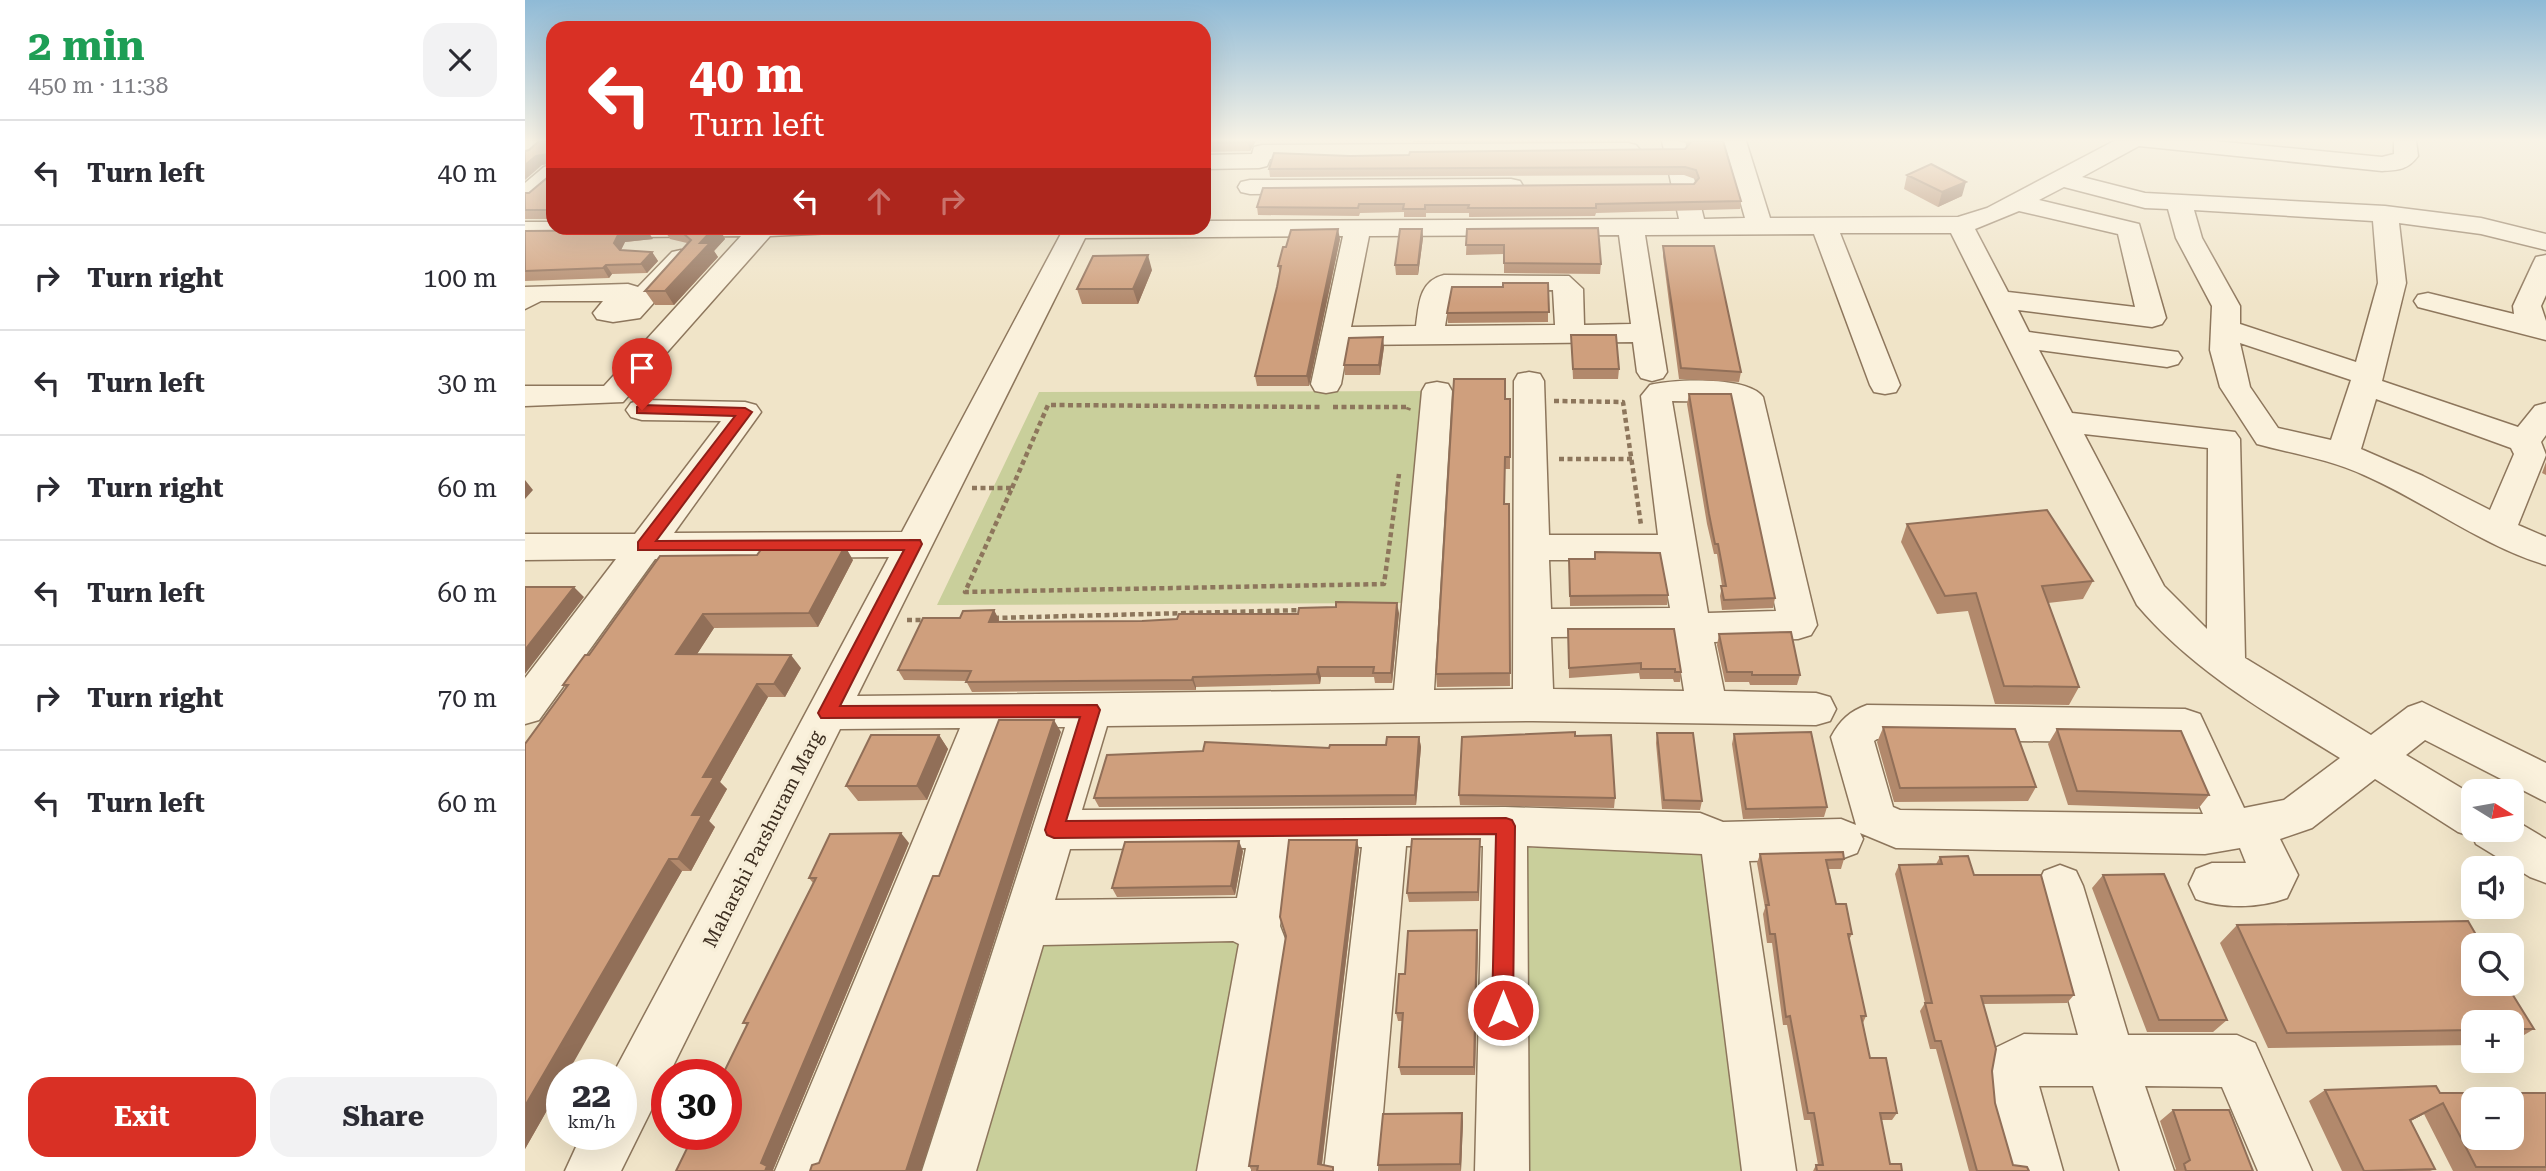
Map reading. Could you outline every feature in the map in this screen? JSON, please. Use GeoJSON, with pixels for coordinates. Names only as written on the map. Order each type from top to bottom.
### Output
{"type":"FeatureCollection","features":[{"type":"Feature","properties":{"kind":"street"},"geometry":{"type":"LineString","coordinates":[[1235,229],[1247,196]]}},
{"type":"Feature","properties":{"kind":"street"},"geometry":{"type":"LineString","coordinates":[[1686,196],[1693,226]]}},
{"type":"Feature","properties":{"kind":"street"},"geometry":{"type":"LineString","coordinates":[[1751,196],[1760,226]]}},
{"type":"Feature","properties":{"kind":"street"},"geometry":{"type":"LineString","coordinates":[[1211,229],[1960,225],[1979,220],[2027,196]]}},
{"type":"Feature","properties":{"kind":"street"},"geometry":{"type":"LineString","coordinates":[[2128,196],[2145,200],[2385,214],[2481,226],[2546,242]]}},
{"type":"Feature","properties":{"kind":"street"},"geometry":{"type":"LineString","coordinates":[[1998,299],[2152,318],[2130,229],[2015,202]]}},
{"type":"Feature","properties":{"kind":"street"},"geometry":{"type":"LineString","coordinates":[[2179,202],[2189,238],[2223,298],[2227,329],[2225,349],[2231,378],[2269,437],[2306,442],[2374,466],[2498,532],[2546,552]]}},
{"type":"Feature","properties":{"kind":"street"},"geometry":{"type":"LineString","coordinates":[[2343,454],[2366,380],[2393,275],[2385,214]]}},
{"type":"Feature","properties":{"kind":"street"},"geometry":{"type":"LineString","coordinates":[[1960,225],[2150,594],[2192,641],[2226,666],[2461,811]]}},
{"type":"Feature","properties":{"kind":"street"},"geometry":{"type":"LineString","coordinates":[[1824,226],[1885,385]]}},
{"type":"Feature","properties":{"kind":"street"},"geometry":{"type":"LineString","coordinates":[[1631,227],[1652,372]]}},
{"type":"Feature","properties":{"kind":"street"},"geometry":{"type":"LineString","coordinates":[[1326,384],[1358,228]]}},
{"type":"Feature","properties":{"kind":"street"},"geometry":{"type":"LineString","coordinates":[[525,396],[612,395],[757,235]]}},
{"type":"Feature","properties":{"kind":"street","name":"Maharshi Parshuram Marg"},"geometry":{"type":"LineString","coordinates":[[637,1083],[1074,235]]}},
{"type":"Feature","properties":{"kind":"street"},"geometry":{"type":"LineString","coordinates":[[631,312],[681,258],[684,254],[680,251]]}},
{"type":"Feature","properties":{"kind":"street"},"geometry":{"type":"LineString","coordinates":[[525,253],[742,251]]}},
{"type":"Feature","properties":{"kind":"street"},"geometry":{"type":"LineString","coordinates":[[2541,329],[2526,314],[2546,263]]}},
{"type":"Feature","properties":{"kind":"street"},"geometry":{"type":"LineString","coordinates":[[1430,334],[1435,292],[1444,283],[1559,282],[1569,289],[1570,333]]}},
{"type":"Feature","properties":{"kind":"street"},"geometry":{"type":"LineString","coordinates":[[525,301],[533,293],[628,292],[607,313],[687,312]]}},
{"type":"Feature","properties":{"kind":"street"},"geometry":{"type":"LineString","coordinates":[[2428,302],[2541,329]]}},
{"type":"Feature","properties":{"kind":"street"},"geometry":{"type":"LineString","coordinates":[[2227,329],[2525,441],[2530,454],[2498,532]]}},
{"type":"Feature","properties":{"kind":"street"},"geometry":{"type":"LineString","coordinates":[[1335,336],[1646,333]]}},
{"type":"Feature","properties":{"kind":"street"},"geometry":{"type":"LineString","coordinates":[[2019,340],[2167,358]]}},
{"type":"Feature","properties":{"kind":"street"},"geometry":{"type":"LineString","coordinates":[[1413,706],[1437,391]]}},
{"type":"Feature","properties":{"kind":"street"},"geometry":{"type":"LineString","coordinates":[[1533,705],[1532,548],[1539,391]]}},
{"type":"Feature","properties":{"kind":"street"},"geometry":{"type":"LineString","coordinates":[[1532,623],[1693,625],[1798,625],[1747,397],[1738,392],[1661,393],[1656,396],[1661,547],[1693,625],[1707,707]]}},
{"type":"Feature","properties":{"kind":"street"},"geometry":{"type":"LineString","coordinates":[[525,708],[745,412],[642,410]]}},
{"type":"Feature","properties":{"kind":"street"},"geometry":{"type":"LineString","coordinates":[[2525,441],[2546,412]]}},
{"type":"Feature","properties":{"kind":"street"},"geometry":{"type":"LineString","coordinates":[[2061,422],[2224,439],[2226,666]]}},
{"type":"Feature","properties":{"kind":"street"},"geometry":{"type":"LineString","coordinates":[[525,547],[914,544]]}},
{"type":"Feature","properties":{"kind":"street"},"geometry":{"type":"LineString","coordinates":[[1532,548],[1661,547]]}},
{"type":"Feature","properties":{"kind":"street"},"geometry":{"type":"LineString","coordinates":[[827,713],[1533,705],[1816,709]]}},
{"type":"Feature","properties":{"kind":"street"},"geometry":{"type":"LineString","coordinates":[[949,1171],[1091,710]]}},
{"type":"Feature","properties":{"kind":"street"},"geometry":{"type":"LineString","coordinates":[[802,1171],[987,711]]}},
{"type":"Feature","properties":{"kind":"street"},"geometry":{"type":"LineString","coordinates":[[2212,884],[2271,883],[2275,875],[2242,828],[2185,726],[1867,722],[1852,737],[1875,819],[1896,829],[2178,834],[2242,828],[2297,815],[2422,719],[2546,784]]}},
{"type":"Feature","properties":{"kind":"street"},"geometry":{"type":"LineString","coordinates":[[1054,830],[1506,826],[1700,832],[1720,842],[1840,839]]}},
{"type":"Feature","properties":{"kind":"street"},"geometry":{"type":"LineString","coordinates":[[1502,1171],[1506,826]]}},
{"type":"Feature","properties":{"kind":"street"},"geometry":{"type":"LineString","coordinates":[[1351,1171],[1386,827]]}},
{"type":"Feature","properties":{"kind":"street"},"geometry":{"type":"LineString","coordinates":[[1224,1171],[1263,944],[1256,926],[1271,828]]}},
{"type":"Feature","properties":{"kind":"street"},"geometry":{"type":"LineString","coordinates":[[1720,842],[1726,858],[1769,1171]]}},
{"type":"Feature","properties":{"kind":"street"},"geometry":{"type":"LineString","coordinates":[[2512,842],[2546,863]]}},
{"type":"Feature","properties":{"kind":"street"},"geometry":{"type":"LineString","coordinates":[[2060,886],[2111,1062],[2147,1171]]}},
{"type":"Feature","properties":{"kind":"street"},"geometry":{"type":"LineString","coordinates":[[1025,923],[1233,919],[1256,926]]}},
{"type":"Feature","properties":{"kind":"street"},"geometry":{"type":"LineString","coordinates":[[2036,1171],[2012,1082],[2013,1066],[2024,1060],[2237,1061],[2285,1171]]}},
{"type":"Feature","properties":{"kind":"street"},"geometry":{"type":"LineString","coordinates":[[592,1171],[603,1150]]}},
{"type":"Feature","properties":{"kind":"path"},"geometry":{"type":"LineString","coordinates":[[1539,391],[1623,402],[1632,459],[1661,547]]}},
{"type":"Feature","properties":{"kind":"path"},"geometry":{"type":"LineString","coordinates":[[1401,461],[1384,584],[965,592],[1048,405],[1409,407],[1407,421]]}},
{"type":"Feature","properties":{"kind":"path"},"geometry":{"type":"LineString","coordinates":[[1553,459],[1632,459]]}},
{"type":"Feature","properties":{"kind":"path"},"geometry":{"type":"LineString","coordinates":[[943,488],[1012,488]]}},
{"type":"Feature","properties":{"kind":"path"},"geometry":{"type":"LineString","coordinates":[[987,618],[1308,610]]}},
{"type":"Feature","properties":{"kind":"path"},"geometry":{"type":"LineString","coordinates":[[875,621],[931,620]]}},
{"type":"Feature","properties":{"kind":"green space"},"geometry":{"type":"Polygon","coordinates":[[[1437,391],[1417,603],[937,605],[1039,392],[1437,391]]]}},
{"type":"Feature","properties":{"kind":"green space"},"geometry":{"type":"Polygon","coordinates":[[[1706,846],[1748,1171],[1529,1171],[1527,848],[1706,846]]]}},
{"type":"Feature","properties":{"kind":"green space"},"geometry":{"type":"Polygon","coordinates":[[[1241,934],[1201,1171],[969,1171],[1038,938],[1241,934]]]}},
{"type":"Feature","properties":{"kind":"building"},"geometry":{"type":"Polygon","coordinates":[[[525,196],[546,196],[546,210],[525,210],[525,196]]]}},
{"type":"Feature","properties":{"kind":"building"},"geometry":{"type":"Polygon","coordinates":[[[1261,196],[1739,196],[1741,201],[1596,204],[1596,208],[1468,208],[1469,205],[1425,205],[1425,209],[1403,209],[1404,204],[1359,204],[1358,208],[1257,207],[1261,196]]]}},
{"type":"Feature","properties":{"kind":"building"},"geometry":{"type":"Polygon","coordinates":[[[1598,228],[1601,264],[1504,263],[1504,245],[1466,245],[1467,229],[1598,228]]]}},
{"type":"Feature","properties":{"kind":"building"},"geometry":{"type":"Polygon","coordinates":[[[1338,229],[1307,376],[1255,376],[1277,287],[1281,266],[1278,266],[1291,230],[1338,229]]]}},
{"type":"Feature","properties":{"kind":"building"},"geometry":{"type":"Polygon","coordinates":[[[1400,229],[1422,229],[1418,265],[1395,265],[1400,229]]]}},
{"type":"Feature","properties":{"kind":"building"},"geometry":{"type":"Polygon","coordinates":[[[525,231],[546,231],[546,235],[618,235],[614,243],[620,250],[652,252],[641,264],[525,271],[525,231]]]}},
{"type":"Feature","properties":{"kind":"building"},"geometry":{"type":"Polygon","coordinates":[[[685,235],[707,235],[700,243],[710,243],[665,291],[645,291],[691,240],[685,235]]]}},
{"type":"Feature","properties":{"kind":"building"},"geometry":{"type":"Polygon","coordinates":[[[1663,246],[1714,246],[1741,372],[1681,368],[1663,246]]]}},
{"type":"Feature","properties":{"kind":"building"},"geometry":{"type":"Polygon","coordinates":[[[1148,255],[1133,289],[1077,289],[1093,256],[1148,255]]]}},
{"type":"Feature","properties":{"kind":"building"},"geometry":{"type":"Polygon","coordinates":[[[1503,283],[1548,283],[1549,312],[1447,313],[1452,287],[1503,287],[1503,283]]]}},
{"type":"Feature","properties":{"kind":"building"},"geometry":{"type":"Polygon","coordinates":[[[1571,335],[1616,335],[1619,369],[1573,369],[1571,335]]]}},
{"type":"Feature","properties":{"kind":"building"},"geometry":{"type":"Polygon","coordinates":[[[1383,337],[1379,365],[1344,365],[1349,338],[1383,337]]]}},
{"type":"Feature","properties":{"kind":"building"},"geometry":{"type":"Polygon","coordinates":[[[1454,379],[1505,379],[1505,399],[1510,399],[1510,457],[1505,457],[1504,504],[1509,504],[1510,673],[1436,674],[1454,379]]]}},
{"type":"Feature","properties":{"kind":"building"},"geometry":{"type":"Polygon","coordinates":[[[1689,394],[1731,394],[1775,598],[1724,600],[1721,586],[1726,586],[1709,514],[1689,394]]]}},
{"type":"Feature","properties":{"kind":"building"},"geometry":{"type":"Polygon","coordinates":[[[2047,510],[2093,581],[2042,586],[2079,687],[2004,686],[1976,593],[1945,596],[1907,524],[2047,510]]]}},
{"type":"Feature","properties":{"kind":"building"},"geometry":{"type":"Polygon","coordinates":[[[845,546],[809,613],[703,614],[676,654],[791,655],[774,684],[757,684],[703,777],[714,777],[692,815],[702,815],[678,859],[669,859],[552,1059],[546,1059],[546,1070],[525,1106],[525,744],[568,685],[563,685],[585,655],[589,655],[660,556],[757,555],[763,547],[845,546]]]}},
{"type":"Feature","properties":{"kind":"building"},"geometry":{"type":"Polygon","coordinates":[[[1595,552],[1660,553],[1668,595],[1570,596],[1569,559],[1595,559],[1595,552]]]}},
{"type":"Feature","properties":{"kind":"building"},"geometry":{"type":"Polygon","coordinates":[[[525,587],[574,587],[525,650],[525,587]]]}},
{"type":"Feature","properties":{"kind":"building"},"geometry":{"type":"Polygon","coordinates":[[[1336,602],[1397,603],[1391,673],[1373,673],[1374,667],[1318,667],[1317,674],[1193,677],[1192,680],[966,682],[971,671],[898,670],[923,618],[960,618],[963,611],[994,610],[989,622],[1142,621],[1177,619],[1179,614],[1298,614],[1299,608],[1336,607],[1336,602]]]}},
{"type":"Feature","properties":{"kind":"building"},"geometry":{"type":"Polygon","coordinates":[[[1568,629],[1674,629],[1681,672],[1675,672],[1675,669],[1641,669],[1641,663],[1569,668],[1568,629]]]}},
{"type":"Feature","properties":{"kind":"building"},"geometry":{"type":"Polygon","coordinates":[[[1791,632],[1800,675],[1727,672],[1719,634],[1791,632]]]}},
{"type":"Feature","properties":{"kind":"building"},"geometry":{"type":"Polygon","coordinates":[[[999,720],[1054,720],[906,1171],[810,1171],[812,1165],[819,1163],[933,876],[939,876],[999,720]]]}},
{"type":"Feature","properties":{"kind":"building"},"geometry":{"type":"Polygon","coordinates":[[[1883,727],[2015,729],[2036,787],[1900,788],[1883,727]]]}},
{"type":"Feature","properties":{"kind":"building"},"geometry":{"type":"Polygon","coordinates":[[[2057,729],[2181,731],[2209,795],[2077,791],[2057,729]]]}},
{"type":"Feature","properties":{"kind":"building"},"geometry":{"type":"Polygon","coordinates":[[[1575,732],[1575,736],[1611,735],[1615,798],[1459,795],[1462,737],[1575,732]]]}},
{"type":"Feature","properties":{"kind":"building"},"geometry":{"type":"Polygon","coordinates":[[[1811,732],[1827,807],[1746,809],[1734,734],[1811,732]]]}},
{"type":"Feature","properties":{"kind":"building"},"geometry":{"type":"Polygon","coordinates":[[[1657,733],[1693,733],[1702,801],[1664,800],[1657,733]]]}},
{"type":"Feature","properties":{"kind":"building"},"geometry":{"type":"Polygon","coordinates":[[[871,735],[939,735],[917,786],[846,786],[871,735]]]}},
{"type":"Feature","properties":{"kind":"building"},"geometry":{"type":"Polygon","coordinates":[[[1387,737],[1419,737],[1415,795],[1094,798],[1107,755],[1203,751],[1205,742],[1329,748],[1330,745],[1386,745],[1387,737]]]}},
{"type":"Feature","properties":{"kind":"building"},"geometry":{"type":"Polygon","coordinates":[[[901,833],[761,1163],[767,1166],[765,1171],[676,1171],[686,1150],[742,1150],[742,1059],[730,1059],[748,1023],[743,1023],[816,878],[809,878],[830,834],[901,833]]]}},
{"type":"Feature","properties":{"kind":"building"},"geometry":{"type":"Polygon","coordinates":[[[1412,839],[1480,839],[1478,892],[1407,893],[1412,839]]]}},
{"type":"Feature","properties":{"kind":"building"},"geometry":{"type":"Polygon","coordinates":[[[1289,840],[1357,840],[1318,1164],[1333,1167],[1333,1171],[1257,1171],[1258,1166],[1249,1166],[1286,936],[1280,917],[1289,840]]]}},
{"type":"Feature","properties":{"kind":"building"},"geometry":{"type":"Polygon","coordinates":[[[1239,841],[1231,886],[1112,888],[1125,842],[1239,841]]]}},
{"type":"Feature","properties":{"kind":"building"},"geometry":{"type":"Polygon","coordinates":[[[1843,852],[1844,859],[1826,860],[1836,904],[1846,904],[1852,934],[1848,934],[1866,1016],[1861,1016],[1870,1058],[1886,1058],[1897,1113],[1880,1113],[1890,1164],[1901,1164],[1902,1171],[1817,1171],[1816,1165],[1823,1165],[1814,1113],[1808,1113],[1790,1016],[1786,1017],[1775,934],[1770,934],[1766,905],[1769,905],[1760,854],[1843,852]]]}},
{"type":"Feature","properties":{"kind":"building"},"geometry":{"type":"Polygon","coordinates":[[[1968,856],[1974,875],[2041,875],[2074,995],[1981,996],[1996,1049],[1992,1071],[1995,1103],[2013,1165],[2027,1167],[2029,1171],[1977,1171],[1941,1041],[1935,1041],[1925,1003],[1932,1003],[1899,865],[1942,864],[1940,857],[1968,856]]]}},
{"type":"Feature","properties":{"kind":"building"},"geometry":{"type":"Polygon","coordinates":[[[2164,874],[2227,1020],[2159,1020],[2103,875],[2164,874]]]}},
{"type":"Feature","properties":{"kind":"building"},"geometry":{"type":"Polygon","coordinates":[[[2468,921],[2475,933],[2461,933],[2461,996],[2513,996],[2522,1010],[2461,1010],[2461,1030],[2287,1033],[2237,925],[2468,921]]]}},
{"type":"Feature","properties":{"kind":"building"},"geometry":{"type":"Polygon","coordinates":[[[1477,930],[1474,1067],[1399,1067],[1403,1013],[1396,1013],[1399,974],[1405,974],[1408,931],[1477,930]]]}},
{"type":"Feature","properties":{"kind":"building"},"geometry":{"type":"Polygon","coordinates":[[[2524,1013],[2534,1029],[2524,1029],[2524,1013]]]}},
{"type":"Feature","properties":{"kind":"building"},"geometry":{"type":"Polygon","coordinates":[[[2436,1086],[2440,1093],[2461,1093],[2461,1138],[2443,1103],[2410,1120],[2435,1169],[2364,1171],[2325,1090],[2436,1086]]]}},
{"type":"Feature","properties":{"kind":"building"},"geometry":{"type":"Polygon","coordinates":[[[2524,1093],[2546,1093],[2546,1167],[2476,1167],[2467,1150],[2524,1150],[2524,1093]]]}},
{"type":"Feature","properties":{"kind":"building"},"geometry":{"type":"Polygon","coordinates":[[[2173,1110],[2229,1110],[2253,1171],[2186,1171],[2184,1164],[2190,1160],[2173,1110]]]}},
{"type":"Feature","properties":{"kind":"building"},"geometry":{"type":"Polygon","coordinates":[[[1462,1113],[1460,1164],[1378,1165],[1383,1114],[1462,1113]]]}},
{"type":"Feature","properties":{"kind":"route"},"geometry":{"type":"LineString","coordinates":[[642,410],[745,412],[643,546],[914,544],[827,713],[1091,710],[1054,830],[1506,826],[1503,1010]]}}]}
